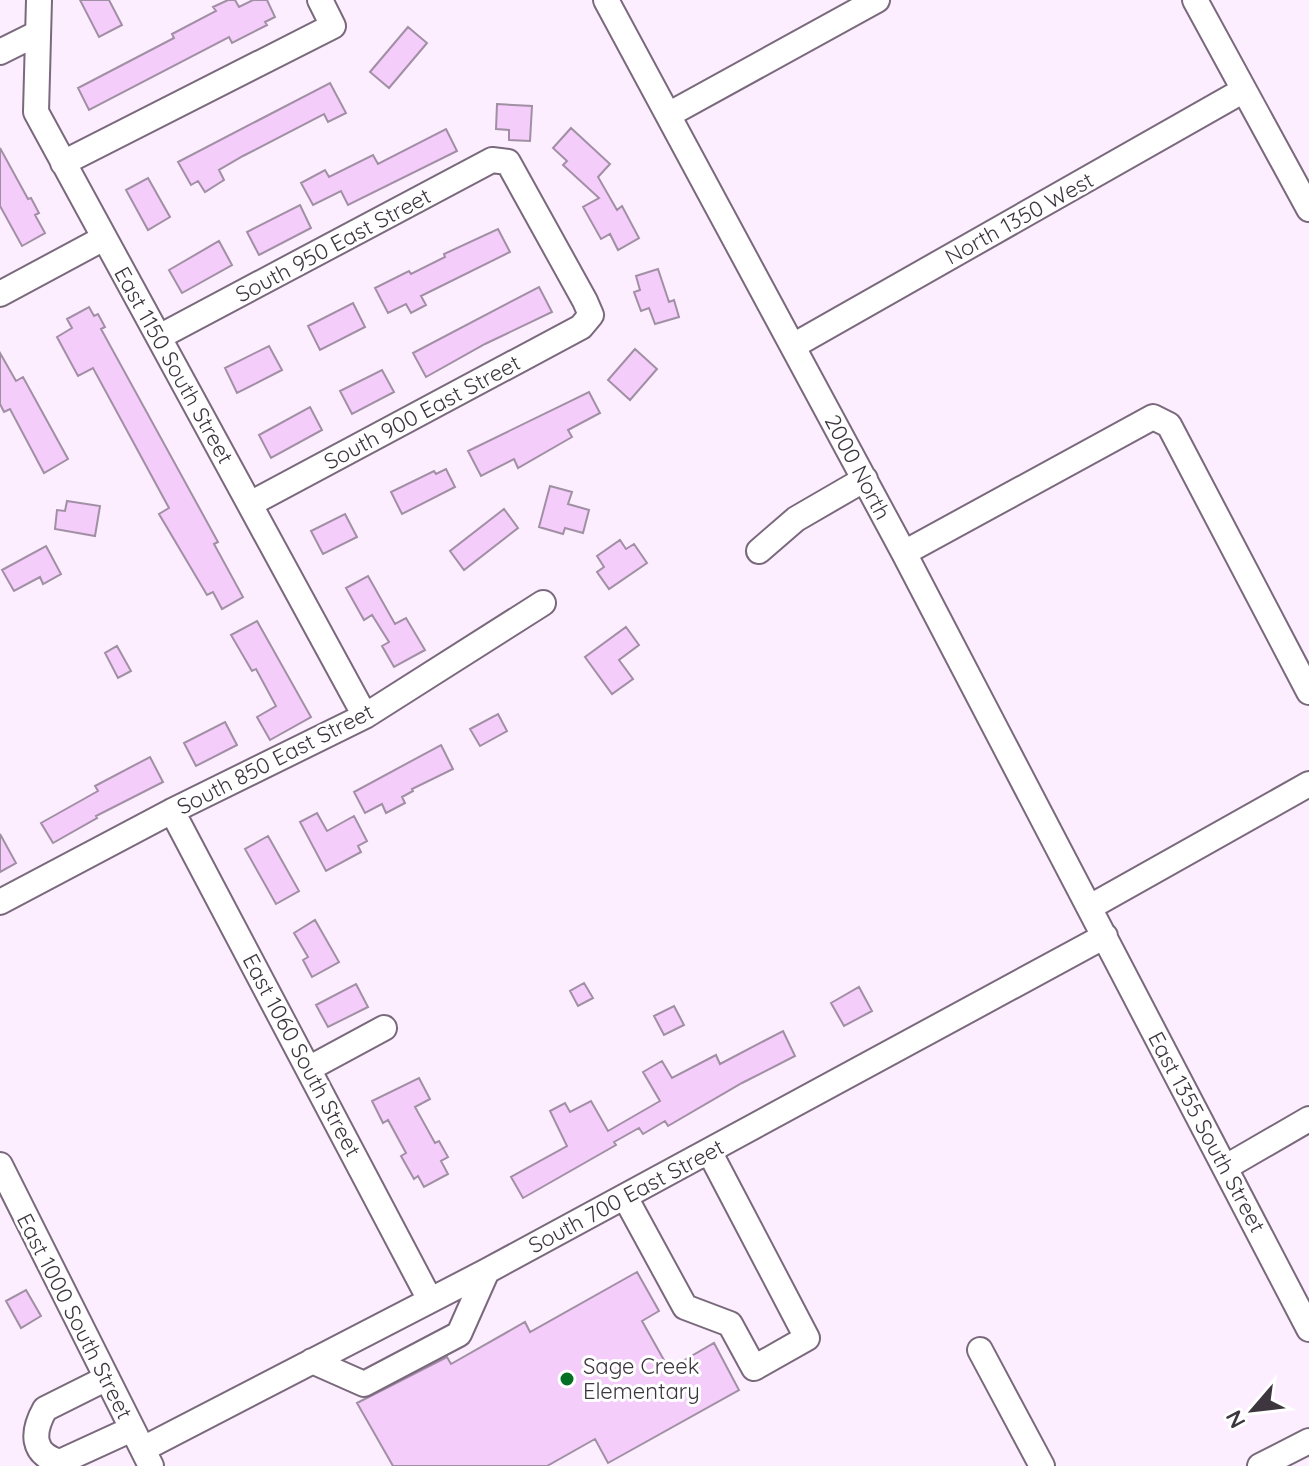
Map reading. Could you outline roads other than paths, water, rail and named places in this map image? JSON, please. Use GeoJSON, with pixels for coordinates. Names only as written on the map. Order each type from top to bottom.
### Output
{"type":"FeatureCollection","features":[{"type":"Feature","properties":{"kind":"street","name":"East 1150 South Street"},"geometry":{"type":"LineString","coordinates":[[39,0],[36,112],[365,716]]}},
{"type":"Feature","properties":{"kind":"street"},"geometry":{"type":"LineString","coordinates":[[63,163],[333,26],[320,0]]}},
{"type":"Feature","properties":{"kind":"street","name":"2000 North"},"geometry":{"type":"LineString","coordinates":[[606,0],[865,479],[1105,936]]}},
{"type":"Feature","properties":{"kind":"street"},"geometry":{"type":"LineString","coordinates":[[668,115],[877,0]]}},
{"type":"Feature","properties":{"kind":"street"},"geometry":{"type":"LineString","coordinates":[[1195,0],[1309,209]]}},
{"type":"Feature","properties":{"kind":"street"},"geometry":{"type":"LineString","coordinates":[[0,52],[38,33]]}},
{"type":"Feature","properties":{"kind":"street","name":"North 1350 West"},"geometry":{"type":"LineString","coordinates":[[793,346],[1244,90]]}},
{"type":"Feature","properties":{"kind":"street","name":"South 950 East Street"},"geometry":{"type":"LineString","coordinates":[[159,337],[492,160],[508,162]]}},
{"type":"Feature","properties":{"kind":"street","name":"South 900 East Street"},"geometry":{"type":"LineString","coordinates":[[250,504],[581,327],[591,315],[508,162]]}},
{"type":"Feature","properties":{"kind":"street"},"geometry":{"type":"LineString","coordinates":[[0,294],[104,238]]}},
{"type":"Feature","properties":{"kind":"street"},"geometry":{"type":"LineString","coordinates":[[904,553],[1153,417],[1169,425],[1309,692]]}},
{"type":"Feature","properties":{"kind":"street"},"geometry":{"type":"LineString","coordinates":[[759,551],[796,519],[865,479]]}},
{"type":"Feature","properties":{"kind":"street","name":"South 850 East Street"},"geometry":{"type":"LineString","coordinates":[[0,902],[172,811],[365,716],[543,603]]}},
{"type":"Feature","properties":{"kind":"street"},"geometry":{"type":"LineString","coordinates":[[1090,907],[1309,784]]}},
{"type":"Feature","properties":{"kind":"street","name":"East 1060 South Street"},"geometry":{"type":"LineString","coordinates":[[172,811],[430,1300]]}},
{"type":"Feature","properties":{"kind":"street","name":"South 700 East Street"},"geometry":{"type":"LineString","coordinates":[[107,1378],[45,1409],[36,1439],[41,1452],[48,1458],[60,1462],[142,1448],[487,1271],[1105,936]]}},
{"type":"Feature","properties":{"kind":"street","name":"East 1355 South Street"},"geometry":{"type":"LineString","coordinates":[[1105,936],[1309,1329]]}},
{"type":"Feature","properties":{"kind":"street"},"geometry":{"type":"LineString","coordinates":[[310,1068],[384,1028]]}},
{"type":"Feature","properties":{"kind":"street"},"geometry":{"type":"LineString","coordinates":[[1226,1167],[1309,1119]]}},
{"type":"Feature","properties":{"kind":"street"},"geometry":{"type":"LineString","coordinates":[[625,1197],[685,1307],[730,1324],[754,1368],[807,1338],[709,1151]]}},
{"type":"Feature","properties":{"kind":"street","name":"East 1000 South Street"},"geometry":{"type":"LineString","coordinates":[[0,1165],[142,1448]]}},
{"type":"Feature","properties":{"kind":"street"},"geometry":{"type":"LineString","coordinates":[[312,1361],[364,1384],[459,1334],[487,1271]]}},
{"type":"Feature","properties":{"kind":"street"},"geometry":{"type":"LineString","coordinates":[[980,1350],[1042,1466]]}},
{"type":"Feature","properties":{"kind":"street"},"geometry":{"type":"LineString","coordinates":[[1260,1466],[1309,1441]]}},
{"type":"Feature","properties":{"kind":"place","name":"Sage Creek Elementary"},"geometry":{"type":"Point","coordinates":[567,1379]}}]}
